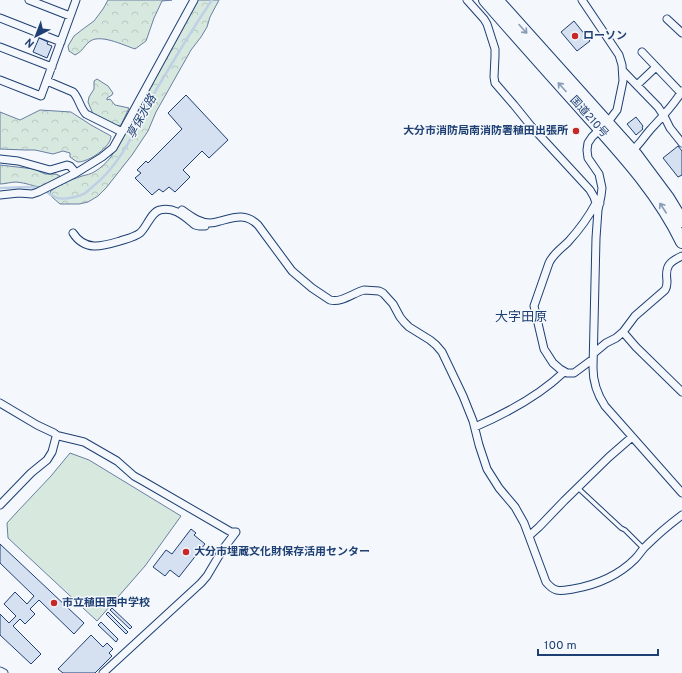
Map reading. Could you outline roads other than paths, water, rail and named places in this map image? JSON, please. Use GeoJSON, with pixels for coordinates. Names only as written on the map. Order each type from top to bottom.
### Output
{"type":"FeatureCollection","features":[{"type":"Feature","properties":{"kind":"highway","name":"国道210号"},"geometry":{"type":"LineString","coordinates":[[485,0],[603,126],[632,151],[668,198],[682,221]]}},
{"type":"Feature","properties":{"kind":"highway","name":"国道210号"},"geometry":{"type":"LineString","coordinates":[[498,0],[603,126],[623,156],[654,194],[671,220],[682,242]]}},
{"type":"Feature","properties":{"kind":"street"},"geometry":{"type":"LineString","coordinates":[[29,0],[70,16]]}},
{"type":"Feature","properties":{"kind":"street"},"geometry":{"type":"LineString","coordinates":[[0,80],[41,96],[76,0]]}},
{"type":"Feature","properties":{"kind":"street"},"geometry":{"type":"LineString","coordinates":[[0,195],[19,193],[32,194],[38,192],[76,173],[102,157],[113,148],[194,0]]}},
{"type":"Feature","properties":{"kind":"street"},"geometry":{"type":"LineString","coordinates":[[467,0],[487,24],[496,56],[494,77],[495,83],[531,126],[590,190],[598,203],[593,356],[594,380],[598,396],[605,406],[682,493]]}},
{"type":"Feature","properties":{"kind":"street"},"geometry":{"type":"LineString","coordinates":[[582,0],[619,55],[623,71],[623,85],[618,108],[614,115],[587,145],[588,158],[601,179],[602,193],[598,203],[577,232],[552,258],[534,304],[544,349],[553,363],[564,372],[574,373],[606,343],[616,338],[623,332],[635,316],[666,288],[666,272],[668,267],[672,261],[682,256]]}},
{"type":"Feature","properties":{"kind":"street"},"geometry":{"type":"LineString","coordinates":[[0,18],[61,42]]}},
{"type":"Feature","properties":{"kind":"street"},"geometry":{"type":"LineString","coordinates":[[667,19],[682,34]]}},
{"type":"Feature","properties":{"kind":"street"},"geometry":{"type":"LineString","coordinates":[[0,47],[52,67]]}},
{"type":"Feature","properties":{"kind":"street"},"geometry":{"type":"LineString","coordinates":[[632,151],[641,143],[649,131],[664,116],[681,92],[642,52]]}},
{"type":"Feature","properties":{"kind":"street"},"geometry":{"type":"LineString","coordinates":[[637,85],[656,67]]}},
{"type":"Feature","properties":{"kind":"street"},"geometry":{"type":"LineString","coordinates":[[623,71],[658,107],[674,134],[682,142]]}},
{"type":"Feature","properties":{"kind":"street"},"geometry":{"type":"LineString","coordinates":[[47,81],[76,94],[83,111],[86,114],[122,132]]}},
{"type":"Feature","properties":{"kind":"street"},"geometry":{"type":"LineString","coordinates":[[0,159],[18,161],[50,170],[67,165],[70,166],[76,173]]}},
{"type":"Feature","properties":{"kind":"street"},"geometry":{"type":"LineString","coordinates":[[73,233],[78,239],[87,245],[96,247],[140,234],[156,212],[162,210],[174,210],[195,225],[199,226],[208,226],[235,217],[244,217],[253,219],[292,271],[312,288],[330,300],[339,300],[364,290],[383,293],[394,304],[404,322],[436,345],[442,352],[463,396],[475,427],[487,469],[499,488],[515,507],[524,523],[546,582],[554,590],[558,591],[579,588],[618,574],[635,560],[643,548],[682,514]]}},
{"type":"Feature","properties":{"kind":"street"},"geometry":{"type":"LineString","coordinates":[[182,210],[199,221],[215,223]]}},
{"type":"Feature","properties":{"kind":"street"},"geometry":{"type":"LineString","coordinates":[[623,332],[636,347],[682,392]]}},
{"type":"Feature","properties":{"kind":"street"},"geometry":{"type":"LineString","coordinates":[[475,427],[503,414],[543,390],[564,372]]}},
{"type":"Feature","properties":{"kind":"street"},"geometry":{"type":"LineString","coordinates":[[0,403],[58,436],[84,442],[117,461],[134,476],[231,532],[236,532],[201,583],[103,673]]}},
{"type":"Feature","properties":{"kind":"street"},"geometry":{"type":"LineString","coordinates":[[0,506],[34,470],[47,460],[52,452],[58,436]]}},
{"type":"Feature","properties":{"kind":"street"},"geometry":{"type":"LineString","coordinates":[[529,536],[632,437]]}},
{"type":"Feature","properties":{"kind":"street"},"geometry":{"type":"LineString","coordinates":[[0,671],[4,673]]}},
{"type":"Feature","properties":{"kind":"lane"},"geometry":{"type":"LineString","coordinates":[[578,488],[643,548]]}},
{"type":"Feature","properties":{"kind":"waterway","name":"享保水路"},"geometry":{"type":"LineString","coordinates":[[47,192],[60,199],[80,196],[88,191],[112,167],[128,143],[156,90],[190,33],[212,0]]}},
{"type":"Feature","properties":{"kind":"waterway","name":"享保水路"},"geometry":{"type":"LineString","coordinates":[[0,188],[39,188]]}},
{"type":"Feature","properties":{"kind":"place","name":"ローソン"},"geometry":{"type":"Point","coordinates":[575,36]}},
{"type":"Feature","properties":{"kind":"place","name":"大分市消防局南消防署稙田出張所"},"geometry":{"type":"Point","coordinates":[576,131]}},
{"type":"Feature","properties":{"kind":"place","name":"大分市埋蔵文化財保存活用センター"},"geometry":{"type":"Point","coordinates":[186,552]}},
{"type":"Feature","properties":{"kind":"place","name":"市立稙田西中学校"},"geometry":{"type":"Point","coordinates":[54,603]}},
{"type":"Feature","properties":{"kind":"district","name":"大字田原"},"geometry":{"type":"Point","coordinates":[521,318]}}]}
